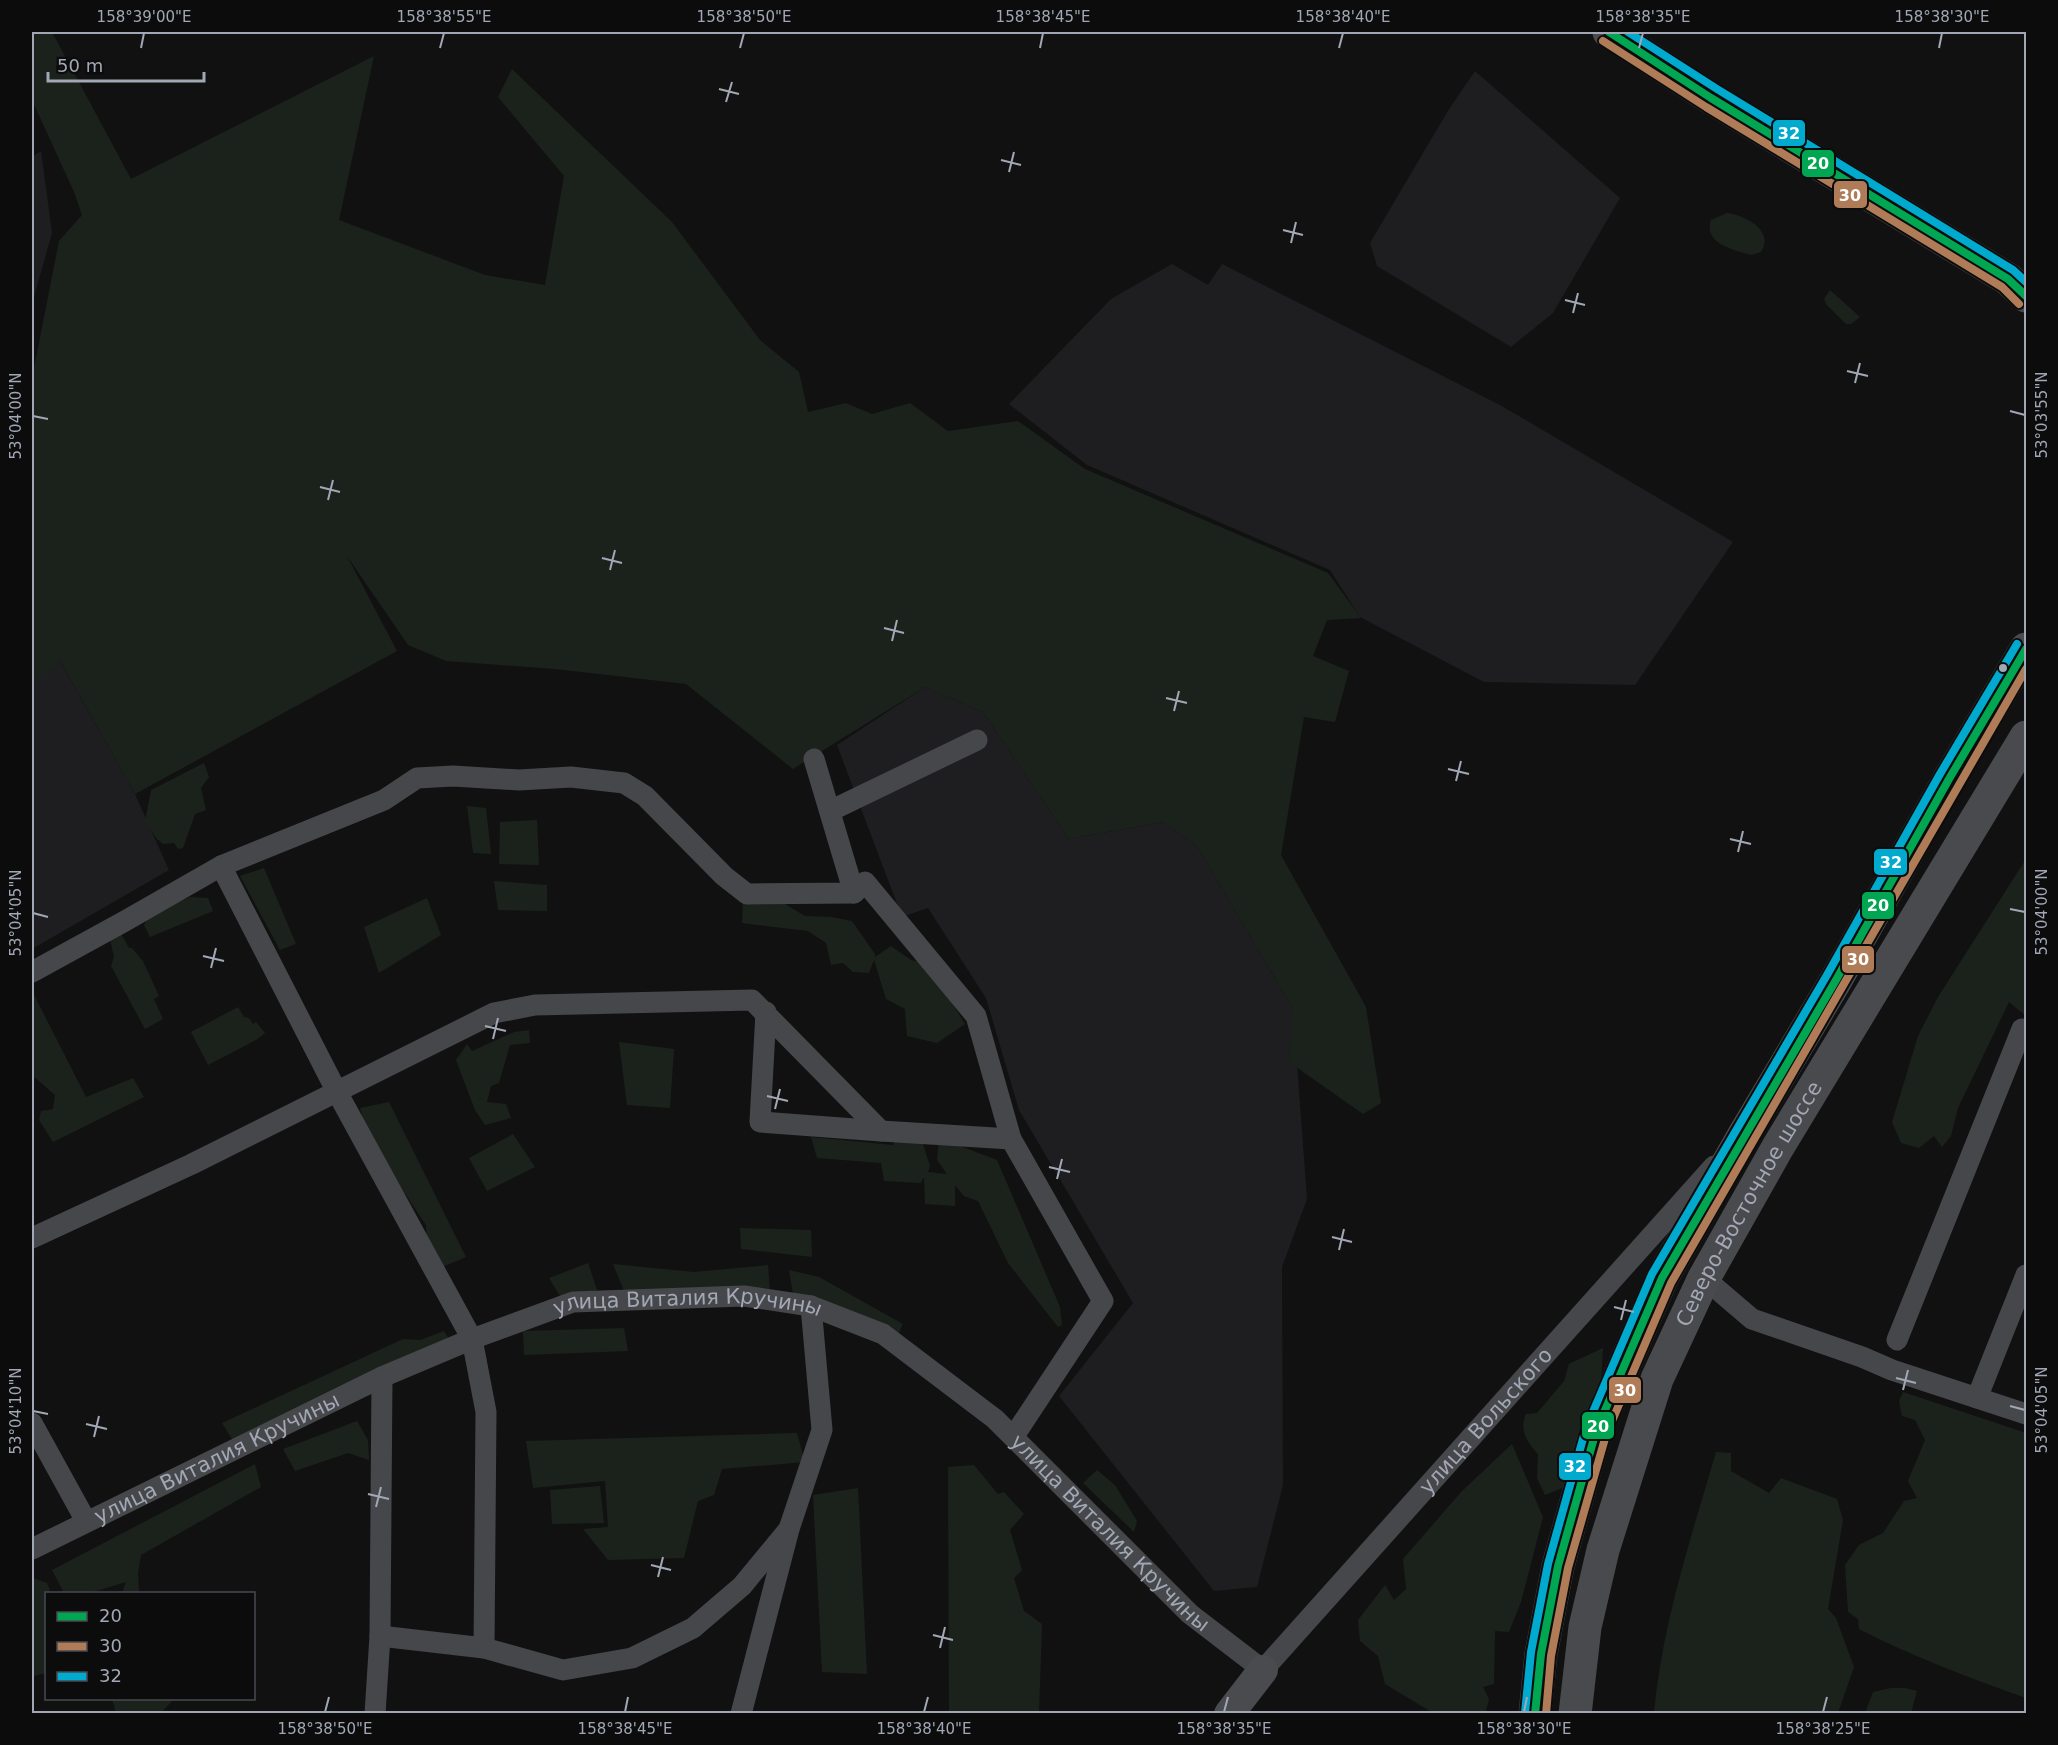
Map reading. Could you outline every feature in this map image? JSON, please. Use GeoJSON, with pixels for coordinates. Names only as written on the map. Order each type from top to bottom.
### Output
{"type":"FeatureCollection","features":[{"type":"Feature","properties":{"kind":"main road"},"geometry":{"type":"LineString","coordinates":[[1610,32],[1711,98],[2020,286]]}},
{"type":"Feature","properties":{"kind":"main road","name":"Северо-Восточное шоссе"},"geometry":{"type":"LineString","coordinates":[[1535,1713],[1541,1654],[1557,1566],[1596,1431],[1662,1278],[2026,649]]}},
{"type":"Feature","properties":{"kind":"main road","name":"Северо-Восточное шоссе"},"geometry":{"type":"LineString","coordinates":[[1575,1713],[1586,1627],[1603,1550],[1657,1379],[1704,1278],[1778,1147],[2026,737]]}},
{"type":"Feature","properties":{"kind":"main road","name":"улица Вольского"},"geometry":{"type":"LineString","coordinates":[[1230,1713],[1263,1670]]}},
{"type":"Feature","properties":{"kind":"street"},"geometry":{"type":"LineString","coordinates":[[830,811],[978,740]]}},
{"type":"Feature","properties":{"kind":"street"},"geometry":{"type":"LineString","coordinates":[[814,759],[854,893]]}},
{"type":"Feature","properties":{"kind":"street"},"geometry":{"type":"LineString","coordinates":[[32,972],[221,866],[384,800],[417,778],[453,776],[519,780],[571,777],[624,783],[645,796],[724,876],[747,894],[854,893],[865,882],[976,1016],[1011,1139],[1103,1301],[1014,1436]]}},
{"type":"Feature","properties":{"kind":"street"},"geometry":{"type":"LineString","coordinates":[[221,866],[337,1092],[472,1340],[486,1412],[484,1648]]}},
{"type":"Feature","properties":{"kind":"street"},"geometry":{"type":"LineString","coordinates":[[32,1238],[192,1164],[494,1013],[535,1005],[752,1000],[881,1131]]}},
{"type":"Feature","properties":{"kind":"street"},"geometry":{"type":"LineString","coordinates":[[766,1012],[760,1122],[1011,1139]]}},
{"type":"Feature","properties":{"kind":"street"},"geometry":{"type":"LineString","coordinates":[[1897,1340],[2022,1029],[2026,1031]]}},
{"type":"Feature","properties":{"kind":"street","name":"улица Вольского"},"geometry":{"type":"LineString","coordinates":[[1263,1670],[1744,1133]]}},
{"type":"Feature","properties":{"kind":"street"},"geometry":{"type":"LineString","coordinates":[[1977,1398],[2026,1275]]}},
{"type":"Feature","properties":{"kind":"street"},"geometry":{"type":"LineString","coordinates":[[1704,1278],[1752,1319],[2026,1414]]}},
{"type":"Feature","properties":{"kind":"street","name":"улица Виталия Кручины"},"geometry":{"type":"LineString","coordinates":[[32,1549],[382,1377],[573,1302],[744,1296],[811,1306],[883,1335],[995,1419],[1190,1614],[1263,1670]]}},
{"type":"Feature","properties":{"kind":"street"},"geometry":{"type":"LineString","coordinates":[[741,1713],[789,1529],[822,1430],[811,1306]]}},
{"type":"Feature","properties":{"kind":"street"},"geometry":{"type":"LineString","coordinates":[[375,1713],[380,1636],[382,1377]]}},
{"type":"Feature","properties":{"kind":"street"},"geometry":{"type":"LineString","coordinates":[[32,1423],[86,1521]]}},
{"type":"Feature","properties":{"kind":"street"},"geometry":{"type":"LineString","coordinates":[[380,1636],[484,1648],[563,1670],[632,1658],[693,1628],[742,1586],[789,1529]]}},
{"type":"Feature","properties":{"kind":"shaded area"},"geometry":{"type":"Polygon","coordinates":[[[32,32],[52,32],[131,179],[374,56],[339,220],[485,275],[545,285],[564,176],[498,97],[512,69],[672,222],[760,340],[799,372],[808,412],[846,403],[872,414],[910,403],[948,431],[1018,421],[1085,469],[1328,573],[1361,618],[1327,620],[1313,656],[1349,671],[1335,722],[1304,717],[1281,855],[1366,1007],[1381,1103],[1363,1114],[1289,1062],[1293,1009],[1197,846],[1163,822],[1069,839],[983,712],[925,687],[793,769],[686,684],[555,669],[446,661],[408,645],[347,556],[397,651],[135,794],[61,662],[32,683],[32,373],[59,241],[82,215],[74,192],[32,100],[32,32]]]}},
{"type":"Feature","properties":{"kind":"shaded area"},"geometry":{"type":"Polygon","coordinates":[[[1475,71],[1620,198],[1553,313],[1511,347],[1377,266],[1370,243],[1449,109],[1475,71]]]}},
{"type":"Feature","properties":{"kind":"shaded area"},"geometry":{"type":"Polygon","coordinates":[[[41,151],[52,233],[32,304],[32,157],[41,151]]]}},
{"type":"Feature","properties":{"kind":"shaded area"},"geometry":{"type":"Polygon","coordinates":[[[1727,213],[1749,220],[1756,225],[1764,237],[1761,252],[1751,255],[1729,248],[1711,235],[1711,220],[1727,213]]]}},
{"type":"Feature","properties":{"kind":"shaded area"},"geometry":{"type":"Polygon","coordinates":[[[1172,264],[1208,285],[1222,264],[1500,405],[1733,542],[1635,685],[1484,682],[1360,617],[1330,570],[1087,465],[1009,404],[1111,299],[1172,264]]]}},
{"type":"Feature","properties":{"kind":"shaded area"},"geometry":{"type":"Polygon","coordinates":[[[1830,290],[1860,317],[1851,324],[1846,324],[1826,304],[1824,299],[1830,290]]]}},
{"type":"Feature","properties":{"kind":"shaded area"},"geometry":{"type":"Polygon","coordinates":[[[58,657],[135,794],[169,870],[32,949],[32,672],[58,657]]]}},
{"type":"Feature","properties":{"kind":"shaded area"},"geometry":{"type":"Polygon","coordinates":[[[925,687],[983,712],[1069,839],[1163,822],[1197,846],[1293,1009],[1307,1199],[1282,1267],[1283,1485],[1257,1587],[1214,1591],[1059,1396],[1133,1303],[1019,1110],[986,998],[928,908],[902,917],[837,745],[925,687]]]}},
{"type":"Feature","properties":{"kind":"shaded area"},"geometry":{"type":"Polygon","coordinates":[[[204,763],[209,777],[201,788],[206,810],[195,814],[183,848],[178,849],[174,843],[163,844],[145,821],[151,790],[204,763]]]}},
{"type":"Feature","properties":{"kind":"shaded area"},"geometry":{"type":"Polygon","coordinates":[[[467,806],[486,808],[491,854],[473,853],[467,806]]]}},
{"type":"Feature","properties":{"kind":"shaded area"},"geometry":{"type":"Polygon","coordinates":[[[537,820],[539,865],[499,864],[500,822],[537,820]]]}},
{"type":"Feature","properties":{"kind":"shaded area"},"geometry":{"type":"Polygon","coordinates":[[[2026,859],[2026,1016],[2009,1002],[1958,1108],[1951,1136],[1942,1147],[1934,1136],[1919,1148],[1901,1143],[1892,1122],[1918,1036],[1938,997],[2026,859]]]}},
{"type":"Feature","properties":{"kind":"shaded area"},"geometry":{"type":"Polygon","coordinates":[[[264,868],[296,944],[280,950],[240,876],[264,868]]]}},
{"type":"Feature","properties":{"kind":"shaded area"},"geometry":{"type":"Polygon","coordinates":[[[494,881],[547,885],[547,911],[498,910],[494,881]]]}},
{"type":"Feature","properties":{"kind":"shaded area"},"geometry":{"type":"Polygon","coordinates":[[[190,897],[208,898],[213,911],[150,937],[144,925],[151,913],[190,897]]]}},
{"type":"Feature","properties":{"kind":"shaded area"},"geometry":{"type":"Polygon","coordinates":[[[427,898],[441,935],[379,973],[364,927],[427,898]]]}},
{"type":"Feature","properties":{"kind":"shaded area"},"geometry":{"type":"Polygon","coordinates":[[[775,898],[805,916],[852,921],[875,957],[891,946],[911,960],[928,964],[965,1024],[937,1043],[907,1036],[905,1009],[886,999],[874,960],[869,973],[853,972],[843,963],[831,965],[826,943],[808,931],[742,923],[743,902],[775,898]]]}},
{"type":"Feature","properties":{"kind":"shaded area"},"geometry":{"type":"Polygon","coordinates":[[[120,932],[129,948],[132,948],[143,961],[159,996],[154,999],[163,1019],[145,1029],[111,966],[114,957],[110,939],[120,932]]]}},
{"type":"Feature","properties":{"kind":"shaded area"},"geometry":{"type":"Polygon","coordinates":[[[32,991],[86,1097],[133,1078],[144,1097],[53,1142],[39,1120],[41,1111],[53,1109],[55,1095],[32,1075],[32,991]]]}},
{"type":"Feature","properties":{"kind":"shaded area"},"geometry":{"type":"Polygon","coordinates":[[[238,1007],[244,1017],[249,1018],[253,1024],[256,1022],[265,1033],[208,1065],[191,1032],[238,1007]]]}},
{"type":"Feature","properties":{"kind":"shaded area"},"geometry":{"type":"Polygon","coordinates":[[[529,1030],[530,1043],[510,1045],[499,1083],[491,1086],[487,1102],[506,1104],[511,1118],[485,1125],[475,1110],[456,1060],[467,1044],[472,1051],[514,1032],[529,1030]]]}},
{"type":"Feature","properties":{"kind":"shaded area"},"geometry":{"type":"Polygon","coordinates":[[[619,1042],[674,1049],[670,1108],[627,1105],[619,1042]]]}},
{"type":"Feature","properties":{"kind":"shaded area"},"geometry":{"type":"Polygon","coordinates":[[[389,1102],[466,1257],[440,1268],[427,1239],[426,1225],[367,1137],[360,1108],[389,1102]]]}},
{"type":"Feature","properties":{"kind":"shaded area"},"geometry":{"type":"Polygon","coordinates":[[[513,1134],[535,1167],[487,1191],[469,1158],[513,1134]]]}},
{"type":"Feature","properties":{"kind":"shaded area"},"geometry":{"type":"Polygon","coordinates":[[[811,1137],[893,1145],[896,1138],[923,1144],[930,1166],[928,1172],[947,1174],[937,1160],[939,1138],[997,1160],[1060,1307],[1062,1325],[1058,1327],[1008,1263],[978,1201],[964,1196],[955,1185],[955,1206],[925,1204],[924,1177],[921,1183],[884,1181],[881,1163],[817,1158],[811,1137]]]}},
{"type":"Feature","properties":{"kind":"shaded area"},"geometry":{"type":"Polygon","coordinates":[[[740,1228],[811,1230],[812,1257],[741,1249],[740,1228]]]}},
{"type":"Feature","properties":{"kind":"shaded area"},"geometry":{"type":"Polygon","coordinates":[[[588,1263],[597,1290],[563,1301],[549,1278],[588,1263]]]}},
{"type":"Feature","properties":{"kind":"shaded area"},"geometry":{"type":"Polygon","coordinates":[[[613,1264],[694,1272],[768,1265],[770,1292],[624,1291],[613,1264]]]}},
{"type":"Feature","properties":{"kind":"shaded area"},"geometry":{"type":"Polygon","coordinates":[[[789,1270],[819,1277],[903,1324],[897,1337],[793,1294],[789,1270]]]}},
{"type":"Feature","properties":{"kind":"shaded area"},"geometry":{"type":"Polygon","coordinates":[[[624,1328],[628,1351],[524,1355],[523,1331],[624,1328]]]}},
{"type":"Feature","properties":{"kind":"shaded area"},"geometry":{"type":"Polygon","coordinates":[[[444,1331],[451,1342],[235,1444],[222,1423],[403,1339],[420,1340],[444,1331]]]}},
{"type":"Feature","properties":{"kind":"shaded area"},"geometry":{"type":"Polygon","coordinates":[[[1603,1348],[1601,1384],[1565,1487],[1545,1495],[1537,1478],[1538,1454],[1530,1445],[1524,1431],[1526,1414],[1537,1413],[1564,1381],[1569,1364],[1603,1348]]]}},
{"type":"Feature","properties":{"kind":"shaded area"},"geometry":{"type":"Polygon","coordinates":[[[1903,1392],[2026,1433],[2026,1698],[1879,1639],[1859,1629],[1858,1619],[1848,1612],[1845,1565],[1859,1545],[1883,1533],[1904,1501],[1917,1498],[1908,1481],[1925,1440],[1915,1420],[1902,1416],[1899,1401],[1903,1392]]]}},
{"type":"Feature","properties":{"kind":"shaded area"},"geometry":{"type":"Polygon","coordinates":[[[357,1421],[368,1440],[369,1460],[348,1453],[295,1471],[283,1449],[357,1421]]]}},
{"type":"Feature","properties":{"kind":"shaded area"},"geometry":{"type":"Polygon","coordinates":[[[797,1433],[805,1462],[722,1469],[714,1495],[698,1501],[684,1558],[608,1560],[583,1529],[608,1527],[605,1481],[533,1488],[526,1441],[797,1433]]]}},
{"type":"Feature","properties":{"kind":"shaded area"},"geometry":{"type":"Polygon","coordinates":[[[1512,1444],[1543,1517],[1521,1602],[1509,1632],[1495,1631],[1494,1684],[1483,1687],[1489,1699],[1486,1711],[1479,1714],[1433,1713],[1385,1684],[1378,1656],[1360,1641],[1358,1620],[1385,1585],[1394,1600],[1406,1589],[1403,1559],[1461,1492],[1512,1444]]]}},
{"type":"Feature","properties":{"kind":"shaded area"},"geometry":{"type":"Polygon","coordinates":[[[1716,1452],[1731,1453],[1731,1471],[1769,1493],[1781,1478],[1837,1499],[1843,1520],[1828,1609],[1836,1618],[1854,1667],[1838,1713],[1654,1713],[1671,1614],[1716,1452]]]}},
{"type":"Feature","properties":{"kind":"shaded area"},"geometry":{"type":"Polygon","coordinates":[[[255,1464],[261,1487],[141,1555],[138,1573],[139,1592],[122,1592],[126,1582],[93,1592],[63,1592],[52,1570],[255,1464]]]}},
{"type":"Feature","properties":{"kind":"shaded area"},"geometry":{"type":"Polygon","coordinates":[[[974,1465],[998,1494],[1004,1492],[1024,1514],[1010,1530],[1022,1570],[1014,1578],[1024,1611],[1042,1624],[1039,1713],[949,1713],[948,1467],[974,1465]]]}},
{"type":"Feature","properties":{"kind":"shaded area"},"geometry":{"type":"Polygon","coordinates":[[[1097,1470],[1115,1485],[1137,1521],[1134,1532],[1083,1483],[1097,1470]]]}},
{"type":"Feature","properties":{"kind":"shaded area"},"geometry":{"type":"Polygon","coordinates":[[[600,1486],[604,1523],[552,1524],[550,1490],[600,1486]]]}},
{"type":"Feature","properties":{"kind":"shaded area"},"geometry":{"type":"Polygon","coordinates":[[[858,1488],[867,1674],[822,1672],[813,1495],[858,1488]]]}},
{"type":"Feature","properties":{"kind":"shaded area"},"geometry":{"type":"Polygon","coordinates":[[[33,1578],[47,1583],[51,1592],[45,1592],[45,1673],[34,1676],[32,1667],[33,1578]]]}},
{"type":"Feature","properties":{"kind":"shaded area"},"geometry":{"type":"Polygon","coordinates":[[[1891,1688],[1917,1691],[1911,1713],[1865,1713],[1873,1692],[1891,1688]]]}},
{"type":"Feature","properties":{"kind":"shaded area"},"geometry":{"type":"Polygon","coordinates":[[[113,1700],[173,1700],[160,1714],[116,1713],[113,1700]]]}},
{"type":"Feature","properties":{"kind":"transit line","name":"20"},"geometry":{"type":"LineString","coordinates":[[1609,32],[1711,98],[2008,279],[2026,296]]}},
{"type":"Feature","properties":{"kind":"transit line","name":"32"},"geometry":{"type":"LineString","coordinates":[[1628,32],[2013,270],[2026,282]]}},
{"type":"Feature","properties":{"kind":"transit line","name":"30"},"geometry":{"type":"LineString","coordinates":[[1603,41],[1706,107],[2002,287],[2019,304]]}},
{"type":"Feature","properties":{"kind":"transit line","name":"32"},"geometry":{"type":"LineString","coordinates":[[1525,1713],[1531,1652],[1548,1564],[1586,1428],[1652,1274],[2017,644]]}},
{"type":"Feature","properties":{"kind":"transit line","name":"20"},"geometry":{"type":"LineString","coordinates":[[1535,1714],[1541,1654],[1558,1566],[1596,1431],[1662,1278],[2026,649]]}},
{"type":"Feature","properties":{"kind":"transit line","name":"30"},"geometry":{"type":"LineString","coordinates":[[1546,1714],[1551,1656],[1568,1568],[1606,1435],[1671,1283],[2026,669]]}}]}
